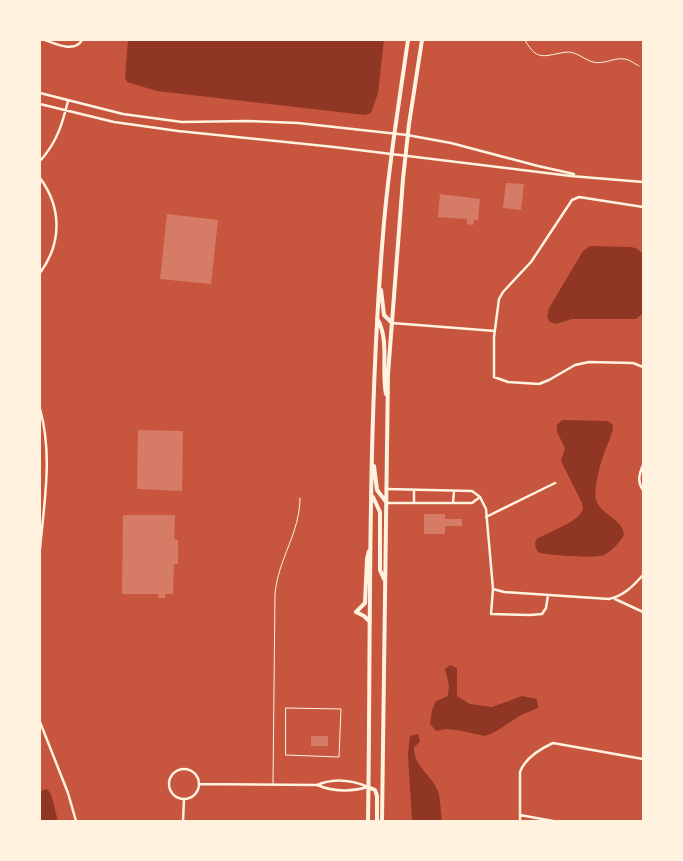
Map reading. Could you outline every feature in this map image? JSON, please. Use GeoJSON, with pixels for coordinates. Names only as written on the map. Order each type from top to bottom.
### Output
{"type":"FeatureCollection","features":[{"type":"Feature","properties":{"kind":"main road"},"geometry":{"type":"LineString","coordinates":[[368,821],[371,546],[377,318],[391,154],[408,40]]}},
{"type":"Feature","properties":{"kind":"main road"},"geometry":{"type":"LineString","coordinates":[[382,821],[387,403],[405,156],[422,40]]}},
{"type":"Feature","properties":{"kind":"main road"},"geometry":{"type":"LineString","coordinates":[[380,276],[384,315],[392,323]]}},
{"type":"Feature","properties":{"kind":"main road"},"geometry":{"type":"LineString","coordinates":[[377,318],[384,332],[384,384],[387,403]]}},
{"type":"Feature","properties":{"kind":"main road"},"geometry":{"type":"LineString","coordinates":[[373,452],[377,490],[387,503]]}},
{"type":"Feature","properties":{"kind":"main road"},"geometry":{"type":"LineString","coordinates":[[372,495],[380,512],[380,570],[386,583]]}},
{"type":"Feature","properties":{"kind":"main road"},"geometry":{"type":"LineString","coordinates":[[370,622],[356,612],[365,603],[367,558],[371,546]]}},
{"type":"Feature","properties":{"kind":"main road"},"geometry":{"type":"LineString","coordinates":[[368,787],[375,790],[377,796],[377,821]]}},
{"type":"Feature","properties":{"kind":"street"},"geometry":{"type":"LineString","coordinates":[[45,40],[71,47],[78,46],[82,40]]}},
{"type":"Feature","properties":{"kind":"street"},"geometry":{"type":"LineString","coordinates":[[40,93],[123,114],[182,122],[247,121],[298,123],[408,135],[451,142],[537,166],[583,176]]}},
{"type":"Feature","properties":{"kind":"street"},"geometry":{"type":"LineString","coordinates":[[40,161],[50,150],[60,133],[68,101]]}},
{"type":"Feature","properties":{"kind":"street"},"geometry":{"type":"LineString","coordinates":[[40,104],[114,122],[178,131],[643,182]]}},
{"type":"Feature","properties":{"kind":"street"},"geometry":{"type":"LineString","coordinates":[[40,178],[48,189],[56,211],[58,228],[56,242],[50,258],[40,273]]}},
{"type":"Feature","properties":{"kind":"street"},"geometry":{"type":"LineString","coordinates":[[643,207],[578,197],[572,200],[531,262],[503,292],[499,299],[495,331],[494,376],[508,382],[539,384],[575,365],[588,362],[633,363],[643,367]]}},
{"type":"Feature","properties":{"kind":"street"},"geometry":{"type":"LineString","coordinates":[[392,323],[495,331]]}},
{"type":"Feature","properties":{"kind":"street"},"geometry":{"type":"LineString","coordinates":[[40,410],[48,454],[40,549]]}},
{"type":"Feature","properties":{"kind":"street"},"geometry":{"type":"LineString","coordinates":[[643,465],[639,474],[639,483],[643,490]]}},
{"type":"Feature","properties":{"kind":"street"},"geometry":{"type":"LineString","coordinates":[[486,517],[555,483]]}},
{"type":"Feature","properties":{"kind":"street"},"geometry":{"type":"LineString","coordinates":[[386,489],[472,491],[480,497],[486,509],[493,589],[491,614],[542,614],[546,608],[548,595]]}},
{"type":"Feature","properties":{"kind":"street"},"geometry":{"type":"LineString","coordinates":[[414,490],[414,503]]}},
{"type":"Feature","properties":{"kind":"street"},"geometry":{"type":"LineString","coordinates":[[453,503],[454,491]]}},
{"type":"Feature","properties":{"kind":"street"},"geometry":{"type":"LineString","coordinates":[[387,503],[472,503],[480,497]]}},
{"type":"Feature","properties":{"kind":"street"},"geometry":{"type":"LineString","coordinates":[[493,589],[504,592],[613,598],[627,591],[643,576]]}},
{"type":"Feature","properties":{"kind":"street"},"geometry":{"type":"LineString","coordinates":[[613,598],[643,612]]}},
{"type":"Feature","properties":{"kind":"street"},"geometry":{"type":"LineString","coordinates":[[40,722],[68,792],[76,821]]}},
{"type":"Feature","properties":{"kind":"street"},"geometry":{"type":"LineString","coordinates":[[520,821],[520,772],[522,765],[542,748],[553,743],[643,759]]}},
{"type":"Feature","properties":{"kind":"street"},"geometry":{"type":"LineString","coordinates":[[183,770],[192,772],[198,779],[199,784],[193,796],[184,799],[175,796],[170,783],[174,774],[183,770]]}},
{"type":"Feature","properties":{"kind":"street"},"geometry":{"type":"LineString","coordinates":[[199,784],[317,785],[327,781],[356,781],[368,787]]}},
{"type":"Feature","properties":{"kind":"street"},"geometry":{"type":"LineString","coordinates":[[317,785],[329,790],[355,791],[368,787]]}},
{"type":"Feature","properties":{"kind":"street"},"geometry":{"type":"LineString","coordinates":[[183,821],[184,799]]}},
{"type":"Feature","properties":{"kind":"street"},"geometry":{"type":"LineString","coordinates":[[520,815],[554,821]]}},
{"type":"Feature","properties":{"kind":"lane"},"geometry":{"type":"LineString","coordinates":[[525,40],[531,52],[536,55],[552,56],[573,53],[594,62],[609,62],[624,58],[639,66]]}},
{"type":"Feature","properties":{"kind":"lane"},"geometry":{"type":"LineString","coordinates":[[273,785],[276,578],[295,530],[300,513],[300,498]]}},
{"type":"Feature","properties":{"kind":"lane"},"geometry":{"type":"LineString","coordinates":[[286,708],[341,709],[340,757],[286,755],[286,727],[286,708]]}},
{"type":"Feature","properties":{"kind":"shaded area"},"geometry":{"type":"Polygon","coordinates":[[[128,40],[384,40],[378,93],[371,113],[365,115],[157,91],[127,82],[125,77],[128,40]]]}},
{"type":"Feature","properties":{"kind":"shaded area"},"geometry":{"type":"Polygon","coordinates":[[[590,246],[629,247],[636,248],[642,253],[643,310],[642,314],[636,319],[572,319],[556,324],[550,322],[547,317],[549,308],[583,251],[590,246]]]}},
{"type":"Feature","properties":{"kind":"shaded area"},"geometry":{"type":"Polygon","coordinates":[[[562,420],[608,421],[613,425],[603,455],[596,483],[595,496],[602,510],[620,525],[624,535],[604,555],[582,557],[545,554],[539,553],[535,546],[537,539],[572,521],[583,510],[582,503],[561,461],[565,448],[557,432],[557,425],[562,420]]]}},
{"type":"Feature","properties":{"kind":"shaded area"},"geometry":{"type":"Polygon","coordinates":[[[450,665],[457,668],[457,696],[470,704],[492,707],[522,696],[537,699],[538,708],[521,715],[495,732],[485,736],[457,730],[446,729],[436,731],[430,724],[432,710],[436,701],[448,696],[449,685],[445,669],[450,665]]]}},
{"type":"Feature","properties":{"kind":"shaded area"},"geometry":{"type":"Polygon","coordinates":[[[418,734],[420,742],[414,747],[414,753],[419,764],[437,789],[442,821],[412,821],[408,754],[410,736],[418,734]]]}},
{"type":"Feature","properties":{"kind":"shaded area"},"geometry":{"type":"Polygon","coordinates":[[[47,789],[51,794],[58,821],[40,821],[40,791],[47,789]]]}},
{"type":"Feature","properties":{"kind":"building"},"geometry":{"type":"Polygon","coordinates":[[[506,183],[524,184],[521,210],[503,208],[506,183]]]}},
{"type":"Feature","properties":{"kind":"building"},"geometry":{"type":"Polygon","coordinates":[[[440,194],[480,199],[478,220],[474,220],[473,225],[467,224],[467,219],[438,217],[440,194]]]}},
{"type":"Feature","properties":{"kind":"building"},"geometry":{"type":"Polygon","coordinates":[[[167,214],[218,220],[211,284],[160,279],[167,214]]]}},
{"type":"Feature","properties":{"kind":"building"},"geometry":{"type":"Polygon","coordinates":[[[138,430],[183,431],[182,491],[137,489],[138,430]]]}},
{"type":"Feature","properties":{"kind":"building"},"geometry":{"type":"Polygon","coordinates":[[[424,514],[445,514],[445,519],[462,519],[462,526],[445,526],[445,534],[424,534],[424,514]]]}},
{"type":"Feature","properties":{"kind":"building"},"geometry":{"type":"Polygon","coordinates":[[[123,515],[175,515],[174,539],[178,540],[178,564],[174,564],[173,594],[165,594],[165,598],[158,598],[158,594],[122,594],[123,515]]]}},
{"type":"Feature","properties":{"kind":"building"},"geometry":{"type":"Polygon","coordinates":[[[311,736],[328,736],[328,746],[311,746],[311,736]]]}}]}
